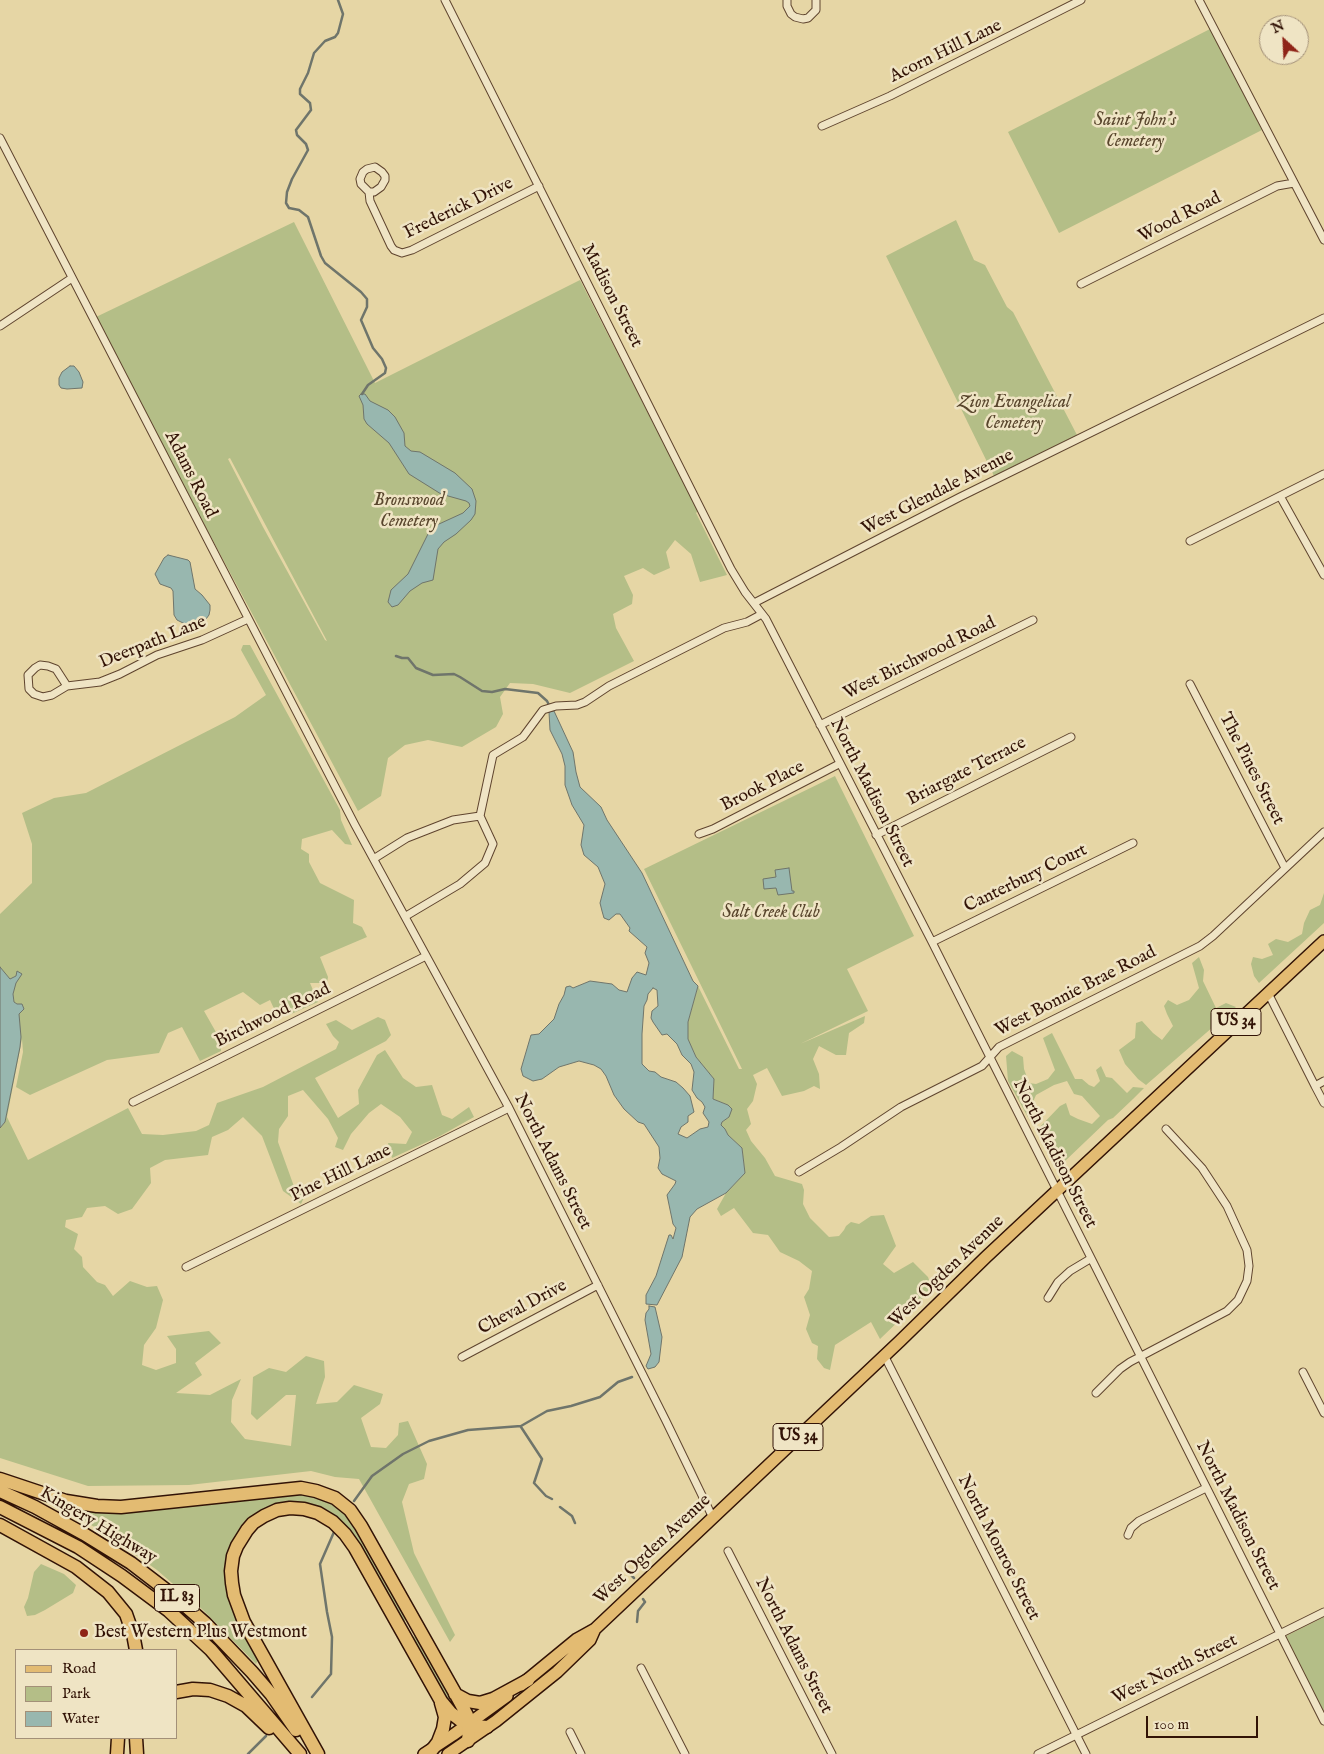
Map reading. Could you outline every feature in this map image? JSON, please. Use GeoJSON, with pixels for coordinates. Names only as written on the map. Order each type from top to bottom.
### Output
{"type":"FeatureCollection","features":[{"type":"Feature","properties":{"kind":"highway"},"geometry":{"type":"LineString","coordinates":[[0,1478],[66,1501],[97,1506],[120,1507],[301,1488],[335,1498],[350,1510],[361,1526],[455,1693],[467,1715],[469,1724],[468,1741]]}},
{"type":"Feature","properties":{"kind":"highway","name":"Kingery Highway"},"geometry":{"type":"LineString","coordinates":[[0,1491],[35,1507],[84,1534],[130,1563],[174,1596],[206,1623],[252,1672],[271,1694],[314,1754]]}},
{"type":"Feature","properties":{"kind":"highway","name":"Kingery Highway"},"geometry":{"type":"LineString","coordinates":[[0,1507],[78,1547],[122,1576],[169,1611],[211,1650],[300,1754]]}},
{"type":"Feature","properties":{"kind":"highway"},"geometry":{"type":"LineString","coordinates":[[318,1754],[253,1641],[241,1616],[234,1595],[231,1571],[236,1546],[253,1523],[264,1516],[284,1509],[304,1509],[318,1513],[333,1522],[345,1534],[355,1548],[440,1700],[456,1718],[469,1724],[487,1727]]}},
{"type":"Feature","properties":{"kind":"highway"},"geometry":{"type":"LineString","coordinates":[[0,1525],[76,1567],[108,1592],[126,1614],[136,1649]]}},
{"type":"Feature","properties":{"kind":"highway"},"geometry":{"type":"LineString","coordinates":[[455,1693],[468,1701],[480,1703],[493,1699],[528,1680]]}},
{"type":"Feature","properties":{"kind":"highway"},"geometry":{"type":"LineString","coordinates":[[178,1692],[193,1689],[210,1690],[228,1696],[246,1706],[263,1721],[290,1754]]}},
{"type":"Feature","properties":{"kind":"highway"},"geometry":{"type":"LineString","coordinates":[[428,1752],[438,1742],[443,1729],[445,1717],[440,1700]]}},
{"type":"Feature","properties":{"kind":"highway"},"geometry":{"type":"LineString","coordinates":[[117,1754],[118,1739]]}},
{"type":"Feature","properties":{"kind":"highway"},"geometry":{"type":"LineString","coordinates":[[136,1739],[137,1754]]}},
{"type":"Feature","properties":{"kind":"main road","name":"West Ogden Avenue"},"geometry":{"type":"LineString","coordinates":[[428,1752],[528,1680],[577,1639],[595,1629],[1324,941]]}},
{"type":"Feature","properties":{"kind":"main road","name":"West Ogden Avenue"},"geometry":{"type":"LineString","coordinates":[[448,1754],[487,1727],[557,1672],[590,1640],[595,1629]]}},
{"type":"Feature","properties":{"kind":"street","name":"Madison Street"},"geometry":{"type":"LineString","coordinates":[[445,0],[731,569],[744,592],[754,603]]}},
{"type":"Feature","properties":{"kind":"street"},"geometry":{"type":"LineString","coordinates":[[787,0],[786,6],[791,14],[794,17],[803,19],[816,10],[816,0]]}},
{"type":"Feature","properties":{"kind":"street","name":"Acorn Hill Lane"},"geometry":{"type":"LineString","coordinates":[[822,126],[898,92],[1080,0]]}},
{"type":"Feature","properties":{"kind":"street"},"geometry":{"type":"LineString","coordinates":[[1199,0],[1324,240]]}},
{"type":"Feature","properties":{"kind":"street","name":"Adams Road"},"geometry":{"type":"LineString","coordinates":[[0,138],[355,825]]}},
{"type":"Feature","properties":{"kind":"street","name":"Wood Road"},"geometry":{"type":"LineString","coordinates":[[1081,284],[1277,186],[1294,183]]}},
{"type":"Feature","properties":{"kind":"street","name":"Frederick Drive"},"geometry":{"type":"LineString","coordinates":[[369,192],[370,201],[391,246],[394,250],[402,253],[412,250],[539,186]]}},
{"type":"Feature","properties":{"kind":"street"},"geometry":{"type":"LineString","coordinates":[[0,326],[72,278]]}},
{"type":"Feature","properties":{"kind":"street","name":"West Glendale Avenue"},"geometry":{"type":"LineString","coordinates":[[754,603],[960,497],[1324,318]]}},
{"type":"Feature","properties":{"kind":"street"},"geometry":{"type":"LineString","coordinates":[[1190,541],[1324,474]]}},
{"type":"Feature","properties":{"kind":"street"},"geometry":{"type":"LineString","coordinates":[[1280,496],[1324,574]]}},
{"type":"Feature","properties":{"kind":"street","name":"North Madison Street"},"geometry":{"type":"LineString","coordinates":[[754,603],[762,614],[932,942],[1324,1721]]}},
{"type":"Feature","properties":{"kind":"street"},"geometry":{"type":"LineString","coordinates":[[406,916],[460,884],[485,863],[493,844],[480,816],[493,755],[523,737],[543,710],[585,702],[608,686],[724,628],[748,622],[762,614]]}},
{"type":"Feature","properties":{"kind":"street","name":"Deerpath Lane"},"geometry":{"type":"LineString","coordinates":[[67,686],[56,669],[48,666],[40,665],[28,675],[29,689],[34,694],[43,697],[67,686],[100,682],[120,674],[157,654],[202,640],[248,619]]}},
{"type":"Feature","properties":{"kind":"street","name":"West Birchwood Road"},"geometry":{"type":"LineString","coordinates":[[820,725],[1033,620]]}},
{"type":"Feature","properties":{"kind":"street","name":"The Pines Street"},"geometry":{"type":"LineString","coordinates":[[1190,684],[1286,868]]}},
{"type":"Feature","properties":{"kind":"street","name":"Briargate Terrace"},"geometry":{"type":"LineString","coordinates":[[876,835],[1071,737]]}},
{"type":"Feature","properties":{"kind":"street","name":"Brook Place"},"geometry":{"type":"LineString","coordinates":[[699,834],[713,829],[839,764]]}},
{"type":"Feature","properties":{"kind":"street"},"geometry":{"type":"LineString","coordinates":[[375,858],[407,838],[453,820],[480,816]]}},
{"type":"Feature","properties":{"kind":"street","name":"North Adams Street"},"geometry":{"type":"LineString","coordinates":[[355,825],[375,858],[509,1108],[713,1518]]}},
{"type":"Feature","properties":{"kind":"street","name":"West Bonnie Brae Road"},"geometry":{"type":"LineString","coordinates":[[799,1172],[901,1107],[982,1066],[999,1047],[1206,942],[1324,832]]}},
{"type":"Feature","properties":{"kind":"street","name":"Canterbury Court"},"geometry":{"type":"LineString","coordinates":[[932,942],[1133,842]]}},
{"type":"Feature","properties":{"kind":"street","name":"Birchwood Road"},"geometry":{"type":"LineString","coordinates":[[133,1102],[426,956]]}},
{"type":"Feature","properties":{"kind":"street"},"geometry":{"type":"LineString","coordinates":[[1268,993],[1324,1103]]}},
{"type":"Feature","properties":{"kind":"street"},"geometry":{"type":"LineString","coordinates":[[1315,1086],[1324,1081]]}},
{"type":"Feature","properties":{"kind":"street","name":"Pine Hill Lane"},"geometry":{"type":"LineString","coordinates":[[186,1268],[509,1108]]}},
{"type":"Feature","properties":{"kind":"street"},"geometry":{"type":"LineString","coordinates":[[1096,1393],[1120,1369],[1139,1356],[1234,1306],[1242,1295],[1249,1273],[1247,1250],[1226,1206],[1202,1168],[1166,1129]]}},
{"type":"Feature","properties":{"kind":"street"},"geometry":{"type":"LineString","coordinates":[[1048,1298],[1058,1282],[1090,1259]]}},
{"type":"Feature","properties":{"kind":"street","name":"Cheval Drive"},"geometry":{"type":"LineString","coordinates":[[462,1357],[598,1285]]}},
{"type":"Feature","properties":{"kind":"street","name":"North Monroe Street"},"geometry":{"type":"LineString","coordinates":[[884,1355],[1086,1754]]}},
{"type":"Feature","properties":{"kind":"street"},"geometry":{"type":"LineString","coordinates":[[1303,1372],[1324,1413]]}},
{"type":"Feature","properties":{"kind":"street"},"geometry":{"type":"LineString","coordinates":[[1128,1536],[1131,1528],[1139,1521],[1206,1488]]}},
{"type":"Feature","properties":{"kind":"street","name":"North Adams Street"},"geometry":{"type":"LineString","coordinates":[[728,1551],[832,1754]]}},
{"type":"Feature","properties":{"kind":"street","name":"West North Street"},"geometry":{"type":"LineString","coordinates":[[1038,1754],[1324,1612]]}},
{"type":"Feature","properties":{"kind":"street"},"geometry":{"type":"LineString","coordinates":[[641,1668],[685,1754]]}},
{"type":"Feature","properties":{"kind":"street"},"geometry":{"type":"LineString","coordinates":[[570,1732],[581,1754]]}},
{"type":"Feature","properties":{"kind":"green space","name":"Saint John's Cemetery"},"geometry":{"type":"Polygon","coordinates":[[[1210,29],[1262,130],[1059,233],[1008,132],[1210,29]]]}},
{"type":"Feature","properties":{"kind":"green space","name":"Zion Evangelical Cemetery"},"geometry":{"type":"Polygon","coordinates":[[[956,220],[974,260],[985,265],[1007,307],[1013,312],[1077,435],[994,476],[886,256],[956,220]]]}},
{"type":"Feature","properties":{"kind":"green space","name":"Bronswood Cemetery"},"geometry":{"type":"Polygon","coordinates":[[[294,222],[375,383],[580,280],[698,511],[696,513],[727,575],[700,582],[691,554],[675,540],[666,552],[670,568],[654,575],[643,568],[624,576],[633,595],[632,604],[613,614],[616,628],[634,661],[570,693],[533,684],[510,683],[500,697],[503,714],[496,727],[462,747],[428,740],[405,745],[388,758],[381,796],[358,811],[181,483],[96,317],[294,222]],[[230,458],[228,459],[263,527],[327,641],[230,458]]]}},
{"type":"Feature","properties":{"kind":"green space"},"geometry":{"type":"Polygon","coordinates":[[[243,645],[250,645],[340,810],[341,820],[352,845],[345,844],[332,830],[302,839],[301,849],[309,854],[309,862],[320,883],[354,900],[353,923],[362,927],[367,937],[320,957],[328,977],[327,983],[310,983],[318,1002],[289,1015],[276,1013],[270,1000],[260,1005],[243,992],[204,1011],[221,1041],[221,1051],[200,1061],[182,1027],[168,1033],[159,1053],[107,1060],[30,1095],[16,1087],[23,1052],[22,1039],[7,1117],[28,1160],[128,1108],[142,1134],[163,1135],[196,1131],[209,1125],[217,1103],[263,1087],[336,1049],[339,1042],[326,1024],[336,1020],[352,1030],[378,1017],[385,1020],[391,1035],[386,1041],[315,1078],[338,1118],[359,1104],[358,1090],[377,1055],[385,1050],[403,1078],[416,1087],[432,1085],[442,1115],[452,1119],[469,1107],[474,1117],[440,1136],[392,1158],[388,1143],[406,1144],[412,1132],[400,1117],[381,1104],[369,1113],[351,1134],[343,1150],[335,1147],[338,1138],[328,1119],[303,1090],[288,1096],[288,1116],[279,1129],[278,1142],[296,1192],[301,1189],[305,1195],[301,1204],[283,1191],[262,1136],[243,1117],[228,1130],[212,1137],[208,1155],[165,1160],[150,1168],[151,1183],[132,1209],[118,1214],[105,1206],[87,1208],[82,1217],[66,1220],[65,1227],[78,1234],[74,1249],[82,1257],[83,1267],[97,1282],[105,1285],[113,1296],[130,1281],[147,1287],[157,1286],[163,1300],[156,1328],[144,1345],[142,1365],[156,1370],[176,1363],[176,1349],[167,1336],[209,1331],[221,1343],[195,1363],[202,1375],[176,1393],[210,1395],[241,1379],[232,1400],[231,1422],[245,1439],[291,1446],[296,1395],[286,1395],[257,1420],[251,1414],[253,1377],[269,1368],[286,1372],[306,1356],[324,1361],[325,1377],[316,1404],[337,1402],[354,1385],[383,1394],[380,1404],[361,1418],[371,1447],[386,1448],[398,1435],[399,1423],[408,1421],[427,1464],[424,1479],[409,1484],[402,1502],[414,1553],[455,1635],[450,1642],[359,1479],[335,1477],[311,1471],[189,1485],[88,1486],[0,1458],[0,1128],[5,1122],[21,1037],[17,1004],[14,1002],[13,994],[16,976],[10,980],[0,967],[0,914],[32,883],[32,844],[22,813],[54,798],[86,793],[235,717],[266,695],[241,650],[243,645]]]}},
{"type":"Feature","properties":{"kind":"green space","name":"Salt Creek Club"},"geometry":{"type":"Polygon","coordinates":[[[835,776],[914,936],[847,969],[868,1011],[800,1044],[865,1016],[864,1023],[849,1033],[846,1055],[836,1055],[819,1046],[813,1059],[819,1074],[820,1089],[814,1086],[804,1091],[782,1096],[767,1068],[753,1075],[757,1084],[753,1101],[747,1109],[751,1124],[746,1130],[751,1141],[765,1158],[775,1176],[802,1184],[804,1190],[803,1204],[810,1218],[829,1237],[839,1236],[851,1222],[859,1224],[871,1216],[884,1215],[896,1246],[883,1264],[894,1273],[913,1262],[928,1277],[932,1289],[880,1339],[871,1322],[835,1345],[830,1370],[824,1368],[817,1359],[818,1346],[812,1343],[806,1329],[810,1315],[804,1297],[809,1289],[812,1271],[799,1261],[780,1252],[768,1235],[753,1233],[734,1208],[721,1216],[717,1209],[726,1193],[745,1173],[742,1148],[728,1135],[721,1125],[729,1117],[728,1105],[713,1099],[714,1079],[696,1057],[688,1039],[688,1022],[698,986],[739,1069],[742,1069],[644,869],[835,776]]]}},
{"type":"Feature","properties":{"kind":"green space"},"geometry":{"type":"Polygon","coordinates":[[[1324,893],[1324,923],[1259,983],[1254,976],[1251,964],[1253,957],[1262,959],[1273,955],[1268,944],[1276,939],[1288,942],[1302,934],[1304,923],[1310,910],[1320,905],[1324,893]]]}},
{"type":"Feature","properties":{"kind":"green space"},"geometry":{"type":"Polygon","coordinates":[[[1199,957],[1204,970],[1203,981],[1216,1008],[1226,1003],[1236,1007],[1146,1085],[1125,1064],[1119,1050],[1135,1038],[1136,1023],[1142,1021],[1162,1040],[1173,1026],[1164,1006],[1168,1000],[1177,1005],[1189,1000],[1199,988],[1192,963],[1199,957]]]}},
{"type":"Feature","properties":{"kind":"green space"},"geometry":{"type":"Polygon","coordinates":[[[1052,1033],[1075,1079],[1082,1079],[1094,1087],[1100,1081],[1096,1070],[1101,1066],[1106,1077],[1112,1078],[1127,1093],[1133,1087],[1144,1088],[1064,1162],[1056,1159],[1037,1130],[1060,1106],[1066,1103],[1070,1115],[1078,1119],[1092,1124],[1100,1116],[1082,1096],[1074,1094],[1067,1081],[1054,1085],[1036,1095],[1033,1102],[1037,1114],[1036,1118],[1030,1121],[1008,1081],[1006,1056],[1012,1051],[1023,1057],[1024,1069],[1029,1083],[1036,1084],[1048,1079],[1055,1070],[1043,1038],[1052,1033]]]}},
{"type":"Feature","properties":{"kind":"green space"},"geometry":{"type":"Polygon","coordinates":[[[299,1493],[329,1502],[349,1517],[407,1619],[403,1622],[361,1547],[349,1528],[339,1520],[311,1506],[247,1522],[231,1545],[227,1590],[232,1610],[241,1631],[258,1660],[256,1664],[203,1610],[157,1570],[100,1530],[48,1501],[92,1512],[115,1514],[299,1493]]]}},
{"type":"Feature","properties":{"kind":"green space"},"geometry":{"type":"Polygon","coordinates":[[[41,1564],[64,1574],[76,1585],[73,1593],[35,1615],[27,1616],[24,1607],[34,1572],[41,1564]]]}},
{"type":"Feature","properties":{"kind":"green space"},"geometry":{"type":"Polygon","coordinates":[[[1324,1617],[1324,1713],[1286,1636],[1324,1617]]]}},
{"type":"Feature","properties":{"kind":"green space"},"geometry":{"type":"Polygon","coordinates":[[[412,1636],[418,1638],[455,1704],[452,1707],[412,1636]]]}},
{"type":"Feature","properties":{"kind":"water"},"geometry":{"type":"Polygon","coordinates":[[[70,366],[74,366],[79,372],[83,382],[82,388],[67,389],[61,388],[59,385],[59,378],[62,372],[70,366]]]}},
{"type":"Feature","properties":{"kind":"water"},"geometry":{"type":"Polygon","coordinates":[[[365,394],[370,401],[388,410],[395,417],[404,433],[405,446],[411,451],[420,452],[455,473],[472,489],[476,501],[475,514],[471,520],[438,549],[433,580],[422,583],[410,591],[398,605],[392,607],[388,602],[391,590],[408,574],[429,532],[439,524],[463,513],[470,506],[466,501],[441,494],[409,474],[389,443],[367,424],[364,419],[363,405],[359,396],[365,394]]]}},
{"type":"Feature","properties":{"kind":"water"},"geometry":{"type":"Polygon","coordinates":[[[168,555],[190,562],[195,589],[210,605],[209,615],[203,623],[197,626],[187,625],[177,620],[174,615],[173,591],[171,588],[160,584],[155,574],[164,558],[168,555]]]}},
{"type":"Feature","properties":{"kind":"water"},"geometry":{"type":"Polygon","coordinates":[[[554,711],[573,752],[580,787],[601,807],[607,820],[642,873],[693,981],[698,986],[688,1022],[688,1039],[696,1057],[714,1079],[713,1099],[728,1105],[732,1109],[729,1117],[721,1125],[728,1135],[742,1148],[745,1173],[726,1193],[697,1209],[690,1217],[682,1257],[657,1305],[646,1304],[646,1295],[656,1276],[669,1235],[673,1239],[676,1228],[673,1224],[667,1195],[676,1181],[662,1174],[658,1168],[660,1158],[659,1147],[644,1124],[638,1122],[624,1109],[614,1095],[606,1076],[601,1069],[594,1065],[579,1061],[559,1067],[542,1079],[533,1081],[523,1076],[521,1069],[531,1035],[539,1034],[554,1019],[566,987],[570,986],[573,988],[590,981],[612,984],[619,990],[627,992],[632,978],[637,972],[646,975],[649,963],[645,953],[647,947],[629,931],[630,928],[620,914],[616,914],[609,920],[604,918],[600,903],[605,884],[598,867],[584,855],[581,845],[584,825],[572,805],[565,785],[565,766],[562,754],[550,730],[549,712],[554,711]],[[653,988],[648,994],[644,1006],[642,1064],[649,1071],[676,1082],[690,1096],[694,1112],[688,1116],[688,1122],[681,1127],[678,1134],[687,1138],[700,1129],[708,1127],[709,1122],[703,1113],[705,1107],[692,1090],[694,1072],[691,1064],[682,1055],[677,1044],[667,1034],[662,1035],[651,1018],[652,1011],[658,1006],[657,990],[653,988]]]}},
{"type":"Feature","properties":{"kind":"water"},"geometry":{"type":"Polygon","coordinates":[[[789,868],[792,891],[794,893],[778,895],[776,888],[764,889],[763,879],[776,877],[775,870],[789,868]]]}},
{"type":"Feature","properties":{"kind":"water"},"geometry":{"type":"Polygon","coordinates":[[[0,967],[10,979],[16,976],[17,971],[22,974],[16,983],[13,994],[14,1002],[22,1004],[24,1009],[19,1014],[20,1047],[5,1122],[0,1128],[0,967]]]}},
{"type":"Feature","properties":{"kind":"water"},"geometry":{"type":"Polygon","coordinates":[[[649,1306],[655,1307],[662,1337],[659,1362],[655,1367],[648,1369],[646,1366],[651,1354],[645,1320],[649,1306]]]}},
{"type":"Feature","properties":{"kind":"waterway"},"geometry":{"type":"LineString","coordinates":[[338,0],[343,14],[338,33],[335,37],[325,41],[314,53],[308,73],[300,89],[300,94],[310,103],[311,110],[296,130],[297,135],[306,144],[308,150],[292,179],[287,192],[286,203],[289,208],[299,210],[308,217],[325,263],[367,299],[367,307],[361,320],[373,348],[382,359],[386,368],[385,373],[368,385],[362,394]]}},
{"type":"Feature","properties":{"kind":"waterway"},"geometry":{"type":"LineString","coordinates":[[396,656],[408,658],[416,668],[433,675],[454,674],[482,691],[492,692],[505,689],[538,693],[547,701],[550,707]]}},
{"type":"Feature","properties":{"kind":"waterway"},"geometry":{"type":"LineString","coordinates":[[354,1501],[372,1476],[403,1454],[429,1441],[468,1430],[521,1426],[547,1411],[600,1397],[618,1382],[632,1377]]}},
{"type":"Feature","properties":{"kind":"waterway"},"geometry":{"type":"LineString","coordinates":[[521,1427],[542,1459],[534,1483],[546,1496],[552,1499]]}},
{"type":"Feature","properties":{"kind":"waterway"},"geometry":{"type":"LineString","coordinates":[[560,1507],[572,1516],[575,1523]]}},
{"type":"Feature","properties":{"kind":"waterway"},"geometry":{"type":"LineString","coordinates":[[312,1697],[331,1674],[332,1637],[320,1564],[334,1532]]}},
{"type":"Feature","properties":{"kind":"waterway"},"geometry":{"type":"LineString","coordinates":[[630,1574],[634,1578]]}},
{"type":"Feature","properties":{"kind":"waterway"},"geometry":{"type":"LineString","coordinates":[[637,1622],[638,1611],[645,1602],[643,1599]]}},
{"type":"Feature","properties":{"kind":"waterway"},"geometry":{"type":"LineString","coordinates":[[248,1754],[266,1736]]}},
{"type":"Feature","properties":{"kind":"place","name":"Best Western Plus Westmont"},"geometry":{"type":"Point","coordinates":[84,1633]}}]}
